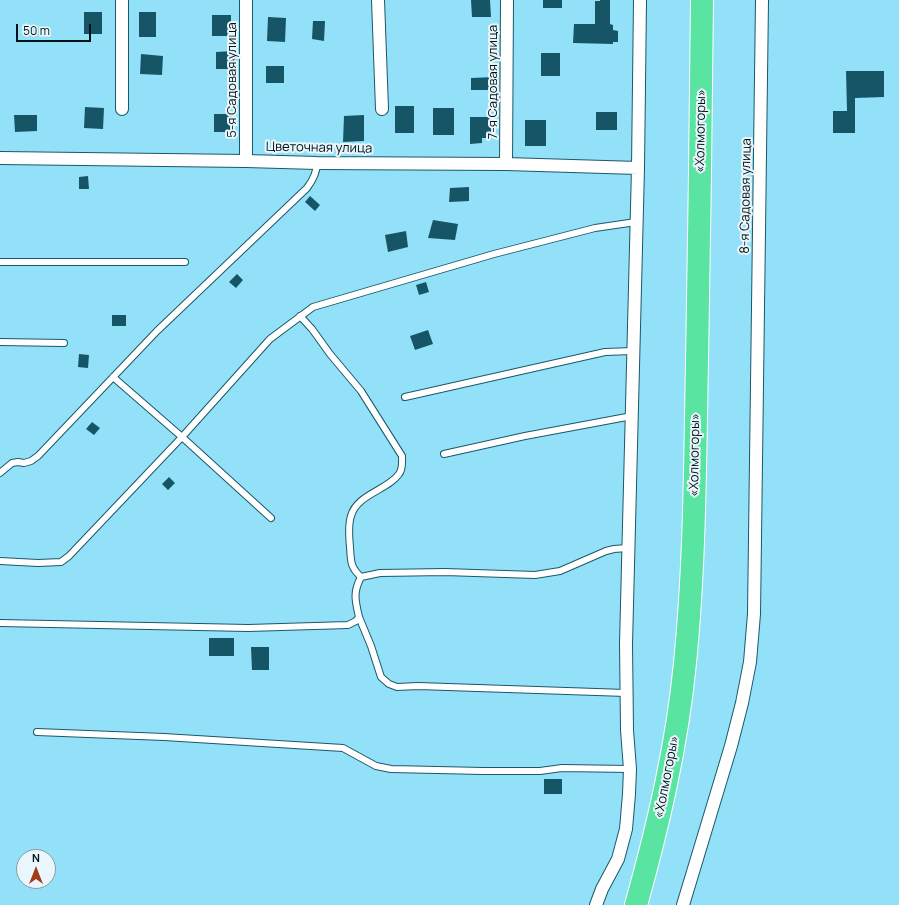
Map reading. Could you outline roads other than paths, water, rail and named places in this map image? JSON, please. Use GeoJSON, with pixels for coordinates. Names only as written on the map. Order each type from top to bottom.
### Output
{"type":"FeatureCollection","features":[{"type":"Feature","properties":{"kind":"highway","name":"«Холмогоры»"},"geometry":{"type":"LineString","coordinates":[[636,905],[656,829],[671,760],[685,665],[690,614],[694,512],[702,0]]}},
{"type":"Feature","properties":{"kind":"street"},"geometry":{"type":"LineString","coordinates":[[122,0],[122,109]]}},
{"type":"Feature","properties":{"kind":"street","name":"5-я Садовая улица"},"geometry":{"type":"LineString","coordinates":[[246,0],[246,161]]}},
{"type":"Feature","properties":{"kind":"street"},"geometry":{"type":"LineString","coordinates":[[378,0],[382,109]]}},
{"type":"Feature","properties":{"kind":"street","name":"7-я Садовая улица"},"geometry":{"type":"LineString","coordinates":[[506,164],[507,0]]}},
{"type":"Feature","properties":{"kind":"street"},"geometry":{"type":"LineString","coordinates":[[596,905],[602,889],[618,859],[622,846],[628,812],[630,769],[626,694],[627,548],[630,496],[638,168],[640,0]]}},
{"type":"Feature","properties":{"kind":"street","name":"8-я Садовая улица"},"geometry":{"type":"LineString","coordinates":[[683,905],[731,746],[750,662],[754,614],[762,0]]}},
{"type":"Feature","properties":{"kind":"street","name":"Цветочная улица"},"geometry":{"type":"LineString","coordinates":[[0,158],[317,163],[506,164],[638,168]]}},
{"type":"Feature","properties":{"kind":"lane"},"geometry":{"type":"LineString","coordinates":[[0,473],[12,463],[18,462],[24,464],[38,456],[157,331],[308,188],[317,171],[317,163]]}},
{"type":"Feature","properties":{"kind":"lane"},"geometry":{"type":"LineString","coordinates":[[0,561],[38,563],[61,562],[69,556],[182,437],[270,339],[313,308],[494,254],[595,228],[636,222]]}},
{"type":"Feature","properties":{"kind":"lane"},"geometry":{"type":"LineString","coordinates":[[0,262],[185,262]]}},
{"type":"Feature","properties":{"kind":"lane"},"geometry":{"type":"LineString","coordinates":[[300,316],[361,391],[402,456],[400,474],[390,482],[370,493],[355,507],[350,516],[349,538],[351,563],[354,570],[361,577]]}},
{"type":"Feature","properties":{"kind":"lane"},"geometry":{"type":"LineString","coordinates":[[0,342],[64,343]]}},
{"type":"Feature","properties":{"kind":"lane"},"geometry":{"type":"LineString","coordinates":[[405,397],[605,352],[633,351]]}},
{"type":"Feature","properties":{"kind":"lane"},"geometry":{"type":"LineString","coordinates":[[113,377],[271,518]]}},
{"type":"Feature","properties":{"kind":"lane"},"geometry":{"type":"LineString","coordinates":[[444,454],[525,436],[632,416]]}},
{"type":"Feature","properties":{"kind":"lane"},"geometry":{"type":"LineString","coordinates":[[626,694],[418,686],[397,687],[389,684],[381,678],[371,646],[359,617],[355,599],[356,586],[361,577],[380,573],[445,572],[535,575],[560,571],[606,551],[627,548]]}},
{"type":"Feature","properties":{"kind":"lane"},"geometry":{"type":"LineString","coordinates":[[0,623],[248,628],[348,625],[356,621],[359,617]]}},
{"type":"Feature","properties":{"kind":"lane"},"geometry":{"type":"LineString","coordinates":[[37,732],[172,737],[343,748],[376,766],[391,769],[483,772],[540,771],[562,768],[630,769]]}}]}
